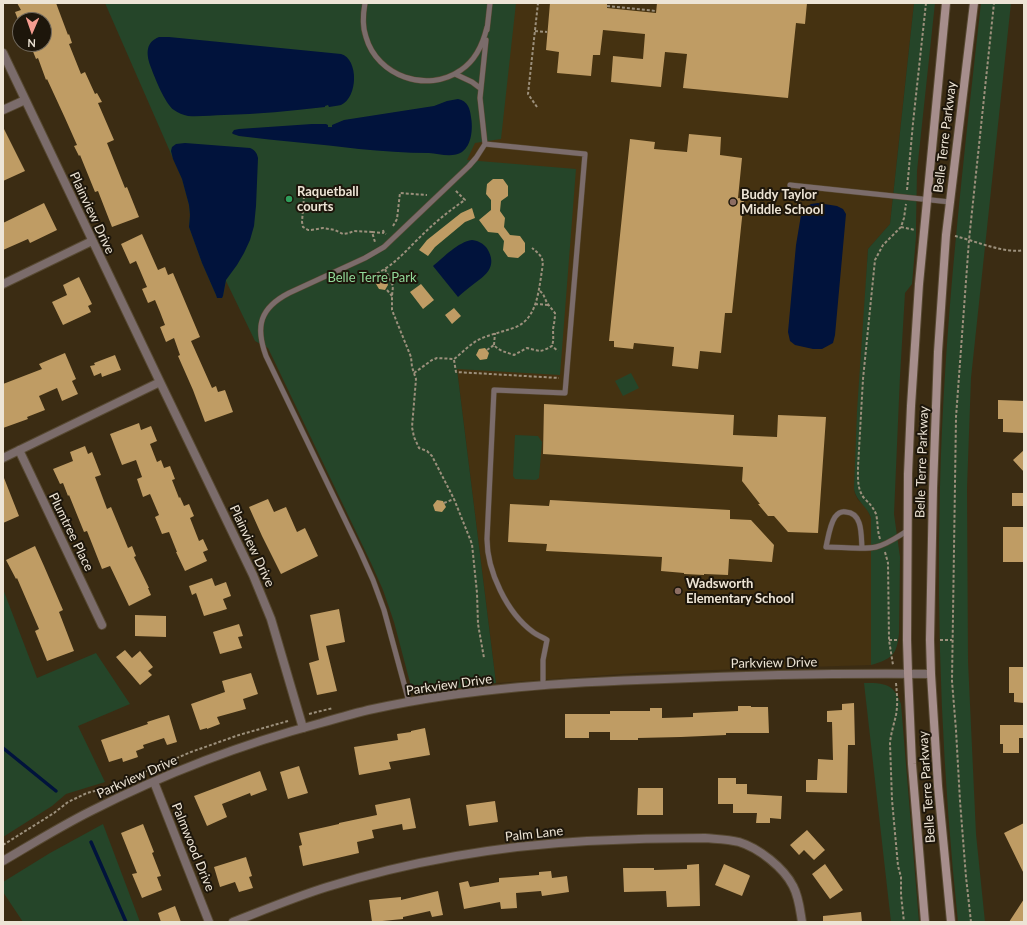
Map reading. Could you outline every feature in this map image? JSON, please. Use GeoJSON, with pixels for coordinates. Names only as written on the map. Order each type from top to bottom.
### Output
{"type":"FeatureCollection","features":[{"type":"Feature","properties":{"kind":"main road","name":"Belle Terre Parkway"},"geometry":{"type":"LineString","coordinates":[[925,922],[912,764],[908,674],[908,474],[919,284],[946,3]]}},
{"type":"Feature","properties":{"kind":"main road","name":"Belle Terre Parkway"},"geometry":{"type":"LineString","coordinates":[[951,922],[938,786],[931,674],[930,640],[933,488],[938,352],[943,280],[950,202],[974,3]]}},
{"type":"Feature","properties":{"kind":"street","name":"Plainview Drive"},"geometry":{"type":"LineString","coordinates":[[3,53],[253,576],[271,619],[303,728]]}},
{"type":"Feature","properties":{"kind":"street"},"geometry":{"type":"LineString","coordinates":[[3,110],[25,100]]}},
{"type":"Feature","properties":{"kind":"street"},"geometry":{"type":"LineString","coordinates":[[3,284],[92,241]]}},
{"type":"Feature","properties":{"kind":"street"},"geometry":{"type":"LineString","coordinates":[[3,458],[160,382]]}},
{"type":"Feature","properties":{"kind":"street","name":"Plumtree Place"},"geometry":{"type":"LineString","coordinates":[[19,450],[102,625]]}},
{"type":"Feature","properties":{"kind":"street","name":"Parkview Drive"},"geometry":{"type":"LineString","coordinates":[[3,860],[93,810],[154,782],[218,756],[266,739],[372,709],[484,691],[543,685],[735,676],[931,674]]}},
{"type":"Feature","properties":{"kind":"street","name":"Palmwood Drive"},"geometry":{"type":"LineString","coordinates":[[154,782],[209,922]]}},
{"type":"Feature","properties":{"kind":"street","name":"Palm Lane"},"geometry":{"type":"LineString","coordinates":[[233,922],[327,887],[404,867],[462,855],[511,848],[587,841],[705,838],[738,842],[757,850],[767,858],[783,872],[793,886],[798,900],[802,922]]}},
{"type":"Feature","properties":{"kind":"lane"},"geometry":{"type":"LineString","coordinates":[[365,3],[363,20],[366,38],[375,55],[390,70],[408,78],[435,80],[455,74],[467,66],[475,57],[483,41],[487,26]]}},
{"type":"Feature","properties":{"kind":"lane"},"geometry":{"type":"LineString","coordinates":[[409,702],[378,594],[360,551],[266,356],[260,340],[260,326],[266,312],[278,298],[377,251],[389,242],[473,162],[485,144],[480,106],[480,88],[490,3]]}},
{"type":"Feature","properties":{"kind":"lane"},"geometry":{"type":"LineString","coordinates":[[455,74],[472,82],[480,88]]}},
{"type":"Feature","properties":{"kind":"lane"},"geometry":{"type":"LineString","coordinates":[[485,144],[585,154],[565,393],[494,390],[487,539],[488,552],[494,577],[506,601],[519,619],[532,632],[547,640],[543,660],[543,685]]}},
{"type":"Feature","properties":{"kind":"lane"},"geometry":{"type":"LineString","coordinates":[[790,185],[950,202]]}},
{"type":"Feature","properties":{"kind":"lane"},"geometry":{"type":"LineString","coordinates":[[862,548],[860,524],[856,516],[850,512],[840,513],[835,518],[826,547],[862,548],[870,548],[882,545],[907,531]]}},
{"type":"Feature","properties":{"kind":"path"},"geometry":{"type":"LineString","coordinates":[[537,107],[528,94],[538,3]]}},
{"type":"Feature","properties":{"kind":"path"},"geometry":{"type":"LineString","coordinates":[[612,6],[617,3]]}},
{"type":"Feature","properties":{"kind":"path"},"geometry":{"type":"LineString","coordinates":[[908,182],[926,3]]}},
{"type":"Feature","properties":{"kind":"path"},"geometry":{"type":"LineString","coordinates":[[971,922],[952,681],[956,417],[969,240],[994,3]]}},
{"type":"Feature","properties":{"kind":"path"},"geometry":{"type":"LineString","coordinates":[[607,6],[656,10]]}},
{"type":"Feature","properties":{"kind":"path"},"geometry":{"type":"LineString","coordinates":[[535,31],[547,32]]}},
{"type":"Feature","properties":{"kind":"path"},"geometry":{"type":"LineString","coordinates":[[368,276],[369,277],[385,269],[444,215],[465,200],[450,184]]}},
{"type":"Feature","properties":{"kind":"path"},"geometry":{"type":"LineString","coordinates":[[304,196],[302,225],[306,230],[323,228],[333,229],[343,234],[354,231],[384,232],[385,234],[397,219],[400,193],[438,196]]}},
{"type":"Feature","properties":{"kind":"path"},"geometry":{"type":"LineString","coordinates":[[879,535],[877,531],[877,518],[875,512],[862,494],[858,482],[863,380],[875,260],[883,245],[901,227],[905,210]]}},
{"type":"Feature","properties":{"kind":"path"},"geometry":{"type":"LineString","coordinates":[[901,227],[915,230]]}},
{"type":"Feature","properties":{"kind":"path"},"geometry":{"type":"LineString","coordinates":[[372,232],[377,251]]}},
{"type":"Feature","properties":{"kind":"path"},"geometry":{"type":"LineString","coordinates":[[956,237],[1011,251],[1024,250]]}},
{"type":"Feature","properties":{"kind":"path"},"geometry":{"type":"LineString","coordinates":[[414,373],[437,358],[454,360],[478,340],[516,327],[523,323],[532,312],[535,304],[539,290],[543,262],[540,255],[532,248]]}},
{"type":"Feature","properties":{"kind":"path"},"geometry":{"type":"LineString","coordinates":[[385,269],[393,286],[392,310],[411,357],[412,367],[416,379],[412,427],[414,437],[419,448],[427,451],[432,456],[454,499],[472,544],[477,593],[478,624],[484,658]]}},
{"type":"Feature","properties":{"kind":"path"},"geometry":{"type":"LineString","coordinates":[[387,290],[392,296]]}},
{"type":"Feature","properties":{"kind":"path"},"geometry":{"type":"LineString","coordinates":[[495,333],[494,345],[497,349],[514,354],[527,348],[543,351],[552,346],[555,313],[539,290]]}},
{"type":"Feature","properties":{"kind":"path"},"geometry":{"type":"LineString","coordinates":[[535,304],[550,305]]}},
{"type":"Feature","properties":{"kind":"path"},"geometry":{"type":"LineString","coordinates":[[487,350],[494,345]]}},
{"type":"Feature","properties":{"kind":"path"},"geometry":{"type":"LineString","coordinates":[[552,346],[558,351]]}},
{"type":"Feature","properties":{"kind":"path"},"geometry":{"type":"LineString","coordinates":[[454,360],[456,372],[566,378]]}},
{"type":"Feature","properties":{"kind":"path"},"geometry":{"type":"LineString","coordinates":[[444,503],[454,499]]}},
{"type":"Feature","properties":{"kind":"path"},"geometry":{"type":"LineString","coordinates":[[887,556],[889,640],[891,656]]}},
{"type":"Feature","properties":{"kind":"path"},"geometry":{"type":"LineString","coordinates":[[889,640],[900,640]]}},
{"type":"Feature","properties":{"kind":"path"},"geometry":{"type":"LineString","coordinates":[[940,640],[952,640]]}},
{"type":"Feature","properties":{"kind":"path"},"geometry":{"type":"LineString","coordinates":[[898,696],[890,734],[890,750],[893,808],[898,866],[901,877],[904,922]]}},
{"type":"Feature","properties":{"kind":"shaded area"},"geometry":{"type":"Polygon","coordinates":[[[105,3],[914,3],[890,224],[868,249],[854,489],[858,500],[866,507],[871,518],[871,665],[650,672],[496,683],[457,369],[467,160],[105,3]]]}},
{"type":"Feature","properties":{"kind":"green space","name":"Belle Terre Park"},"geometry":{"type":"Polygon","coordinates":[[[105,3],[516,3],[501,139],[475,143],[467,160],[576,169],[560,375],[457,369],[496,683],[413,694],[394,622],[383,590],[268,348],[255,341],[226,281],[222,298],[217,298],[189,227],[189,205],[182,179],[105,3]]]}},
{"type":"Feature","properties":{"kind":"green space"},"geometry":{"type":"Polygon","coordinates":[[[914,3],[935,3],[917,171],[916,237],[912,284],[905,293],[900,376],[894,514],[900,557],[899,633],[897,646],[892,655],[884,661],[871,665],[871,518],[857,497],[854,489],[857,411],[868,249],[890,224],[914,3]]]}},
{"type":"Feature","properties":{"kind":"green space"},"geometry":{"type":"Polygon","coordinates":[[[981,3],[1011,3],[971,378],[967,488],[968,661],[976,834],[985,922],[958,922],[948,814],[942,705],[939,596],[940,487],[942,426],[955,245],[981,3]]]}},
{"type":"Feature","properties":{"kind":"green space"},"geometry":{"type":"Polygon","coordinates":[[[631,373],[639,388],[623,396],[615,381],[631,373]]]}},
{"type":"Feature","properties":{"kind":"green space"},"geometry":{"type":"Polygon","coordinates":[[[515,435],[538,436],[542,442],[539,478],[536,480],[515,479],[513,476],[515,435]]]}},
{"type":"Feature","properties":{"kind":"green space"},"geometry":{"type":"Polygon","coordinates":[[[3,589],[37,678],[96,653],[130,704],[78,726],[105,782],[66,794],[52,806],[3,837],[3,589]]]}},
{"type":"Feature","properties":{"kind":"green space"},"geometry":{"type":"Polygon","coordinates":[[[864,683],[889,686],[898,696],[901,704],[919,922],[891,922],[864,683]]]}},
{"type":"Feature","properties":{"kind":"green space"},"geometry":{"type":"Polygon","coordinates":[[[103,824],[140,922],[23,922],[3,892],[3,882],[50,853],[103,824]]]}},
{"type":"Feature","properties":{"kind":"water"},"geometry":{"type":"Polygon","coordinates":[[[159,37],[341,54],[347,57],[353,70],[354,79],[351,95],[347,101],[338,106],[329,107],[328,105],[325,107],[262,113],[186,116],[174,110],[167,102],[150,65],[148,48],[155,39],[159,37]]]}},
{"type":"Feature","properties":{"kind":"water"},"geometry":{"type":"Polygon","coordinates":[[[458,99],[466,103],[469,108],[472,121],[472,131],[470,141],[465,149],[454,155],[359,149],[239,136],[232,133],[234,130],[239,129],[312,124],[326,124],[328,127],[332,127],[332,125],[344,120],[434,106],[458,99]]]}},
{"type":"Feature","properties":{"kind":"water"},"geometry":{"type":"Polygon","coordinates":[[[185,143],[250,148],[256,152],[258,158],[254,226],[244,253],[226,280],[222,298],[217,298],[189,227],[189,205],[182,179],[171,151],[172,147],[176,144],[185,143]]]}},
{"type":"Feature","properties":{"kind":"water"},"geometry":{"type":"Polygon","coordinates":[[[818,203],[837,206],[843,209],[846,214],[835,335],[833,343],[822,349],[813,349],[795,345],[790,341],[788,332],[796,245],[801,215],[804,208],[811,204],[818,203]]]}},
{"type":"Feature","properties":{"kind":"water"},"geometry":{"type":"Polygon","coordinates":[[[472,240],[480,242],[486,247],[491,257],[491,266],[483,277],[458,297],[433,266],[456,247],[472,240]]]}},
{"type":"Feature","properties":{"kind":"building"},"geometry":{"type":"Polygon","coordinates":[[[17,3],[56,3],[68,35],[69,34],[72,43],[69,44],[81,74],[85,72],[95,94],[97,93],[102,102],[98,103],[114,140],[107,143],[125,188],[127,187],[139,217],[112,227],[98,191],[95,192],[80,155],[79,156],[74,146],[77,145],[47,79],[46,80],[38,58],[36,59],[33,52],[52,52],[52,12],[15,12],[21,10],[17,3]]]}},
{"type":"Feature","properties":{"kind":"building"},"geometry":{"type":"Polygon","coordinates":[[[550,3],[607,3],[607,8],[656,13],[657,3],[807,3],[805,24],[796,23],[788,98],[683,88],[687,54],[665,52],[661,87],[611,82],[613,56],[643,59],[645,34],[603,30],[600,55],[593,55],[591,76],[557,73],[559,52],[546,50],[550,3]]]}},
{"type":"Feature","properties":{"kind":"building"},"geometry":{"type":"Polygon","coordinates":[[[3,127],[25,171],[3,181],[3,127]]]}},
{"type":"Feature","properties":{"kind":"building"},"geometry":{"type":"Polygon","coordinates":[[[689,134],[721,137],[720,155],[742,158],[738,198],[744,199],[732,313],[725,313],[721,353],[700,351],[698,369],[672,366],[674,347],[634,343],[633,349],[614,347],[614,341],[609,341],[630,139],[655,142],[654,149],[687,152],[689,134]]]}},
{"type":"Feature","properties":{"kind":"building"},"geometry":{"type":"Polygon","coordinates":[[[493,179],[503,179],[508,186],[508,196],[501,201],[500,211],[505,218],[504,227],[510,235],[520,236],[525,243],[525,252],[518,258],[508,257],[503,250],[504,241],[498,233],[488,232],[479,220],[491,210],[491,200],[486,194],[487,184],[493,179]]]}},
{"type":"Feature","properties":{"kind":"building"},"geometry":{"type":"Polygon","coordinates":[[[44,203],[57,230],[30,243],[28,239],[3,250],[3,223],[44,203]]]}},
{"type":"Feature","properties":{"kind":"building"},"geometry":{"type":"Polygon","coordinates":[[[472,208],[475,218],[465,222],[435,247],[428,256],[419,250],[427,240],[461,213],[472,208]]]}},
{"type":"Feature","properties":{"kind":"building"},"geometry":{"type":"Polygon","coordinates":[[[142,234],[158,270],[165,267],[168,275],[173,273],[200,337],[191,341],[212,388],[216,386],[218,392],[225,390],[233,412],[205,422],[178,356],[180,355],[174,338],[166,342],[160,327],[165,325],[155,300],[148,303],[142,289],[147,287],[136,261],[130,264],[121,244],[142,234]]]}},
{"type":"Feature","properties":{"kind":"building"},"geometry":{"type":"Polygon","coordinates":[[[79,277],[92,304],[88,306],[91,312],[63,325],[52,302],[67,295],[63,285],[79,277]]]}},
{"type":"Feature","properties":{"kind":"building"},"geometry":{"type":"Polygon","coordinates":[[[380,279],[386,279],[388,285],[385,290],[379,289],[376,284],[380,279]]]}},
{"type":"Feature","properties":{"kind":"building"},"geometry":{"type":"Polygon","coordinates":[[[421,284],[434,300],[423,309],[410,292],[421,284]]]}},
{"type":"Feature","properties":{"kind":"building"},"geometry":{"type":"Polygon","coordinates":[[[454,308],[461,316],[452,324],[445,315],[454,308]]]}},
{"type":"Feature","properties":{"kind":"building"},"geometry":{"type":"Polygon","coordinates":[[[485,348],[489,353],[487,359],[480,360],[476,355],[479,349],[485,348]]]}},
{"type":"Feature","properties":{"kind":"building"},"geometry":{"type":"Polygon","coordinates":[[[65,353],[76,379],[72,381],[78,394],[62,401],[57,388],[39,396],[45,410],[27,417],[28,419],[3,428],[3,384],[42,369],[39,364],[65,353]]]}},
{"type":"Feature","properties":{"kind":"building"},"geometry":{"type":"Polygon","coordinates":[[[115,355],[121,370],[102,377],[101,373],[94,376],[90,366],[115,355]]]}},
{"type":"Feature","properties":{"kind":"building"},"geometry":{"type":"Polygon","coordinates":[[[998,400],[1024,401],[1024,433],[1003,432],[1003,419],[998,419],[998,400]]]}},
{"type":"Feature","properties":{"kind":"building"},"geometry":{"type":"Polygon","coordinates":[[[544,404],[734,415],[733,435],[777,437],[778,415],[826,417],[818,533],[788,532],[774,516],[768,516],[742,481],[743,467],[543,454],[544,404]]]}},
{"type":"Feature","properties":{"kind":"building"},"geometry":{"type":"Polygon","coordinates":[[[139,423],[141,430],[151,426],[157,441],[150,444],[157,462],[161,460],[164,468],[170,466],[175,479],[172,480],[179,498],[180,497],[184,506],[189,504],[194,516],[190,518],[199,541],[203,539],[208,550],[203,552],[207,561],[185,571],[169,532],[162,534],[155,517],[159,515],[150,494],[143,497],[137,479],[142,477],[136,460],[122,465],[110,434],[139,423]]]}},
{"type":"Feature","properties":{"kind":"building"},"geometry":{"type":"Polygon","coordinates":[[[85,446],[88,454],[92,452],[101,475],[95,477],[107,509],[111,507],[128,548],[132,546],[136,556],[134,557],[151,595],[129,606],[110,566],[102,569],[87,531],[84,532],[69,495],[68,496],[63,483],[60,484],[53,469],[73,461],[70,452],[85,446]]]}},
{"type":"Feature","properties":{"kind":"building"},"geometry":{"type":"Polygon","coordinates":[[[1024,450],[1024,472],[1013,460],[1024,450]]]}},
{"type":"Feature","properties":{"kind":"building"},"geometry":{"type":"Polygon","coordinates":[[[3,478],[19,516],[3,523],[3,478]]]}},
{"type":"Feature","properties":{"kind":"building"},"geometry":{"type":"Polygon","coordinates":[[[1012,493],[1024,493],[1024,506],[1012,506],[1012,493]]]}},
{"type":"Feature","properties":{"kind":"building"},"geometry":{"type":"Polygon","coordinates":[[[268,499],[274,512],[286,507],[297,532],[305,528],[318,556],[281,574],[249,507],[268,499]]]}},
{"type":"Feature","properties":{"kind":"building"},"geometry":{"type":"Polygon","coordinates":[[[437,500],[443,501],[446,507],[442,512],[435,511],[433,505],[437,500]]]}},
{"type":"Feature","properties":{"kind":"building"},"geometry":{"type":"Polygon","coordinates":[[[550,500],[730,510],[730,519],[751,520],[774,545],[772,562],[729,559],[728,575],[684,574],[661,571],[662,557],[546,551],[547,544],[508,542],[510,504],[549,506],[550,500]]]}},
{"type":"Feature","properties":{"kind":"building"},"geometry":{"type":"Polygon","coordinates":[[[1003,527],[1024,527],[1024,562],[1003,562],[1003,527]]]}},
{"type":"Feature","properties":{"kind":"building"},"geometry":{"type":"Polygon","coordinates":[[[35,546],[63,610],[59,612],[74,651],[47,661],[35,631],[39,629],[17,578],[16,579],[6,560],[35,546]]]}},
{"type":"Feature","properties":{"kind":"building"},"geometry":{"type":"Polygon","coordinates":[[[212,578],[215,586],[226,582],[231,596],[223,599],[227,609],[204,616],[196,593],[192,595],[189,586],[212,578]]]}},
{"type":"Feature","properties":{"kind":"building"},"geometry":{"type":"Polygon","coordinates":[[[339,609],[345,642],[326,646],[337,691],[317,695],[309,663],[319,660],[310,615],[339,609]]]}},
{"type":"Feature","properties":{"kind":"building"},"geometry":{"type":"Polygon","coordinates":[[[135,615],[166,616],[166,637],[135,636],[135,615]]]}},
{"type":"Feature","properties":{"kind":"building"},"geometry":{"type":"Polygon","coordinates":[[[239,624],[243,636],[238,637],[242,648],[220,654],[213,632],[239,624]]]}},
{"type":"Feature","properties":{"kind":"building"},"geometry":{"type":"Polygon","coordinates":[[[125,650],[132,658],[140,651],[153,667],[148,671],[152,675],[140,685],[116,657],[125,650]]]}},
{"type":"Feature","properties":{"kind":"building"},"geometry":{"type":"Polygon","coordinates":[[[1009,667],[1024,667],[1024,703],[1014,702],[1014,693],[1009,693],[1009,667]]]}},
{"type":"Feature","properties":{"kind":"building"},"geometry":{"type":"Polygon","coordinates":[[[251,673],[258,694],[243,699],[246,709],[217,717],[220,724],[200,730],[191,704],[225,692],[222,681],[251,673]]]}},
{"type":"Feature","properties":{"kind":"building"},"geometry":{"type":"Polygon","coordinates":[[[854,703],[855,745],[848,745],[847,793],[806,792],[806,780],[817,780],[818,759],[833,760],[832,722],[827,722],[827,711],[842,710],[842,704],[854,703]]]}},
{"type":"Feature","properties":{"kind":"building"},"geometry":{"type":"Polygon","coordinates":[[[738,706],[768,707],[769,733],[726,733],[726,735],[638,738],[638,740],[610,740],[610,732],[589,732],[589,738],[565,738],[565,714],[610,714],[610,711],[650,711],[650,708],[662,708],[662,718],[693,717],[693,713],[738,711],[738,706]]]}},
{"type":"Feature","properties":{"kind":"building"},"geometry":{"type":"Polygon","coordinates":[[[169,715],[177,742],[167,745],[164,738],[143,745],[144,748],[136,751],[138,757],[123,762],[122,758],[109,762],[101,740],[148,724],[147,722],[169,715]]]}},
{"type":"Feature","properties":{"kind":"building"},"geometry":{"type":"Polygon","coordinates":[[[1000,725],[1024,725],[1024,738],[1019,738],[1019,753],[1003,753],[1003,744],[1000,744],[1000,725]]]}},
{"type":"Feature","properties":{"kind":"building"},"geometry":{"type":"Polygon","coordinates":[[[425,728],[430,755],[389,762],[391,769],[359,775],[354,747],[398,740],[397,734],[425,728]]]}},
{"type":"Feature","properties":{"kind":"building"},"geometry":{"type":"Polygon","coordinates":[[[299,766],[308,793],[288,799],[280,772],[299,766]]]}},
{"type":"Feature","properties":{"kind":"building"},"geometry":{"type":"Polygon","coordinates":[[[260,771],[267,790],[251,796],[250,793],[222,804],[227,817],[207,826],[194,796],[260,771]]]}},
{"type":"Feature","properties":{"kind":"building"},"geometry":{"type":"Polygon","coordinates":[[[718,778],[736,778],[736,784],[747,784],[747,794],[782,796],[781,819],[770,818],[770,823],[756,823],[757,813],[733,813],[733,804],[718,804],[718,778]]]}},
{"type":"Feature","properties":{"kind":"building"},"geometry":{"type":"Polygon","coordinates":[[[638,788],[663,788],[663,815],[637,815],[638,788]]]}},
{"type":"Feature","properties":{"kind":"building"},"geometry":{"type":"Polygon","coordinates":[[[410,798],[416,828],[403,830],[402,824],[372,830],[374,838],[357,842],[359,853],[303,866],[299,846],[302,845],[299,833],[377,815],[375,805],[410,798]]]}},
{"type":"Feature","properties":{"kind":"building"},"geometry":{"type":"Polygon","coordinates":[[[495,801],[498,822],[469,826],[466,805],[495,801]]]}},
{"type":"Feature","properties":{"kind":"building"},"geometry":{"type":"Polygon","coordinates":[[[1024,823],[1024,874],[1004,833],[1024,823]]]}},
{"type":"Feature","properties":{"kind":"building"},"geometry":{"type":"Polygon","coordinates":[[[143,824],[154,852],[152,853],[161,876],[157,877],[162,890],[142,898],[132,874],[137,873],[121,833],[143,824]]]}},
{"type":"Feature","properties":{"kind":"building"},"geometry":{"type":"Polygon","coordinates":[[[807,830],[825,850],[814,860],[804,850],[799,855],[790,845],[807,830]]]}},
{"type":"Feature","properties":{"kind":"building"},"geometry":{"type":"Polygon","coordinates":[[[246,857],[252,876],[249,877],[253,888],[239,892],[235,882],[220,887],[214,867],[246,857]]]}},
{"type":"Feature","properties":{"kind":"building"},"geometry":{"type":"Polygon","coordinates":[[[699,864],[700,906],[667,907],[666,891],[624,892],[623,868],[654,868],[654,870],[687,869],[687,865],[699,864]]]}},
{"type":"Feature","properties":{"kind":"building"},"geometry":{"type":"Polygon","coordinates":[[[724,864],[750,876],[742,896],[715,885],[724,864]]]}},
{"type":"Feature","properties":{"kind":"building"},"geometry":{"type":"Polygon","coordinates":[[[825,864],[843,890],[830,899],[812,874],[825,864]]]}},
{"type":"Feature","properties":{"kind":"building"},"geometry":{"type":"Polygon","coordinates":[[[551,871],[552,878],[567,876],[569,892],[542,896],[541,891],[516,893],[517,908],[501,909],[500,902],[464,909],[459,883],[468,881],[470,887],[499,882],[499,878],[539,875],[539,872],[551,871]]]}},
{"type":"Feature","properties":{"kind":"building"},"geometry":{"type":"Polygon","coordinates":[[[438,891],[443,915],[432,917],[430,911],[403,917],[403,919],[372,922],[369,900],[401,897],[401,900],[438,891]]]}},
{"type":"Feature","properties":{"kind":"building"},"geometry":{"type":"Polygon","coordinates":[[[1024,899],[1024,922],[1009,922],[1024,899]]]}},
{"type":"Feature","properties":{"kind":"building"},"geometry":{"type":"Polygon","coordinates":[[[175,906],[181,922],[161,922],[158,913],[175,906]]]}},
{"type":"Feature","properties":{"kind":"building"},"geometry":{"type":"Polygon","coordinates":[[[861,912],[862,922],[823,922],[823,916],[861,912]]]}},
{"type":"Feature","properties":{"kind":"waterway"},"geometry":{"type":"LineString","coordinates":[[3,748],[56,791]]}},
{"type":"Feature","properties":{"kind":"waterway"},"geometry":{"type":"LineString","coordinates":[[91,842],[126,922]]}},
{"type":"Feature","properties":{"kind":"place","name":"Raquetball courts"},"geometry":{"type":"Point","coordinates":[289,199]}},
{"type":"Feature","properties":{"kind":"place","name":"Buddy Taylor Middle School"},"geometry":{"type":"Point","coordinates":[733,202]}},
{"type":"Feature","properties":{"kind":"place","name":"Wadsworth Elementary School"},"geometry":{"type":"Point","coordinates":[678,591]}}]}
